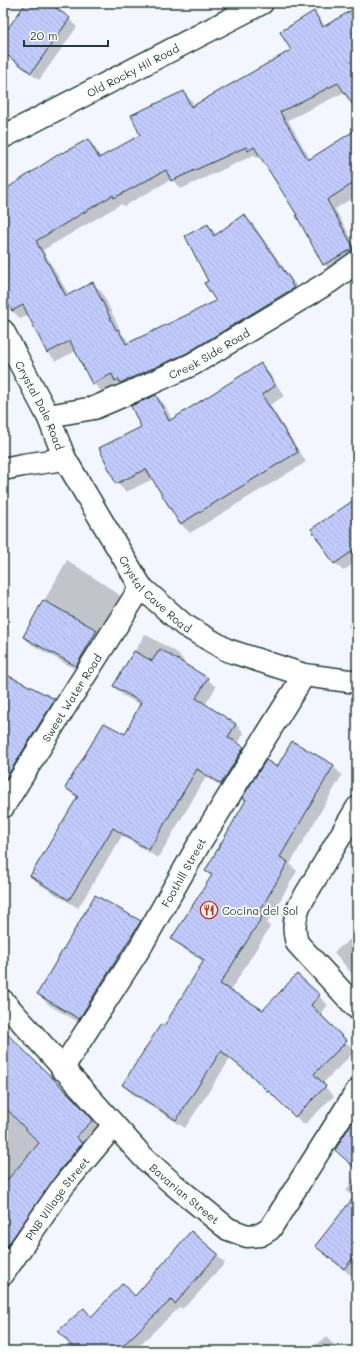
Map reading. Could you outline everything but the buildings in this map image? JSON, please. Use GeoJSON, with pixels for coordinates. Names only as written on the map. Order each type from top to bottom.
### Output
{"type":"FeatureCollection","features":[{"type":"Feature","properties":{"kind":"street","name":"Old Rocky Hil Road"},"geometry":{"type":"LineString","coordinates":[[3,137],[262,3]]}},
{"type":"Feature","properties":{"kind":"street","name":"Creek Side Road"},"geometry":{"type":"LineString","coordinates":[[48,416],[94,408],[193,364],[329,282],[357,262]]}},
{"type":"Feature","properties":{"kind":"street","name":"Crystal Dale Road"},"geometry":{"type":"LineString","coordinates":[[3,331],[48,416],[66,460]]}},
{"type":"Feature","properties":{"kind":"street"},"geometry":{"type":"LineString","coordinates":[[3,469],[66,460]]}},
{"type":"Feature","properties":{"kind":"street","name":"Crystal Cave Road"},"geometry":{"type":"LineString","coordinates":[[66,460],[141,587],[184,625],[227,650],[304,675],[357,682]]}},
{"type":"Feature","properties":{"kind":"street","name":"Sweet Water Road"},"geometry":{"type":"LineString","coordinates":[[3,807],[141,587]]}},
{"type":"Feature","properties":{"kind":"street","name":"Foothill Street"},"geometry":{"type":"LineString","coordinates":[[62,1069],[141,946],[199,844],[304,675]]}},
{"type":"Feature","properties":{"kind":"street"},"geometry":{"type":"LineString","coordinates":[[357,808],[299,906],[294,922],[294,931],[297,943],[357,1008]]}},
{"type":"Feature","properties":{"kind":"street","name":"Bavarian Street"},"geometry":{"type":"LineString","coordinates":[[3,1001],[62,1069],[143,1157],[228,1229],[247,1236],[260,1236],[270,1229],[357,1090]]}},
{"type":"Feature","properties":{"kind":"street","name":"PNB Village Street"},"geometry":{"type":"LineString","coordinates":[[3,1274],[64,1185],[114,1125]]}},
{"type":"Feature","properties":{"kind":"place","name":"Cocina del Sol"},"geometry":{"type":"Point","coordinates":[209,910]}}]}
